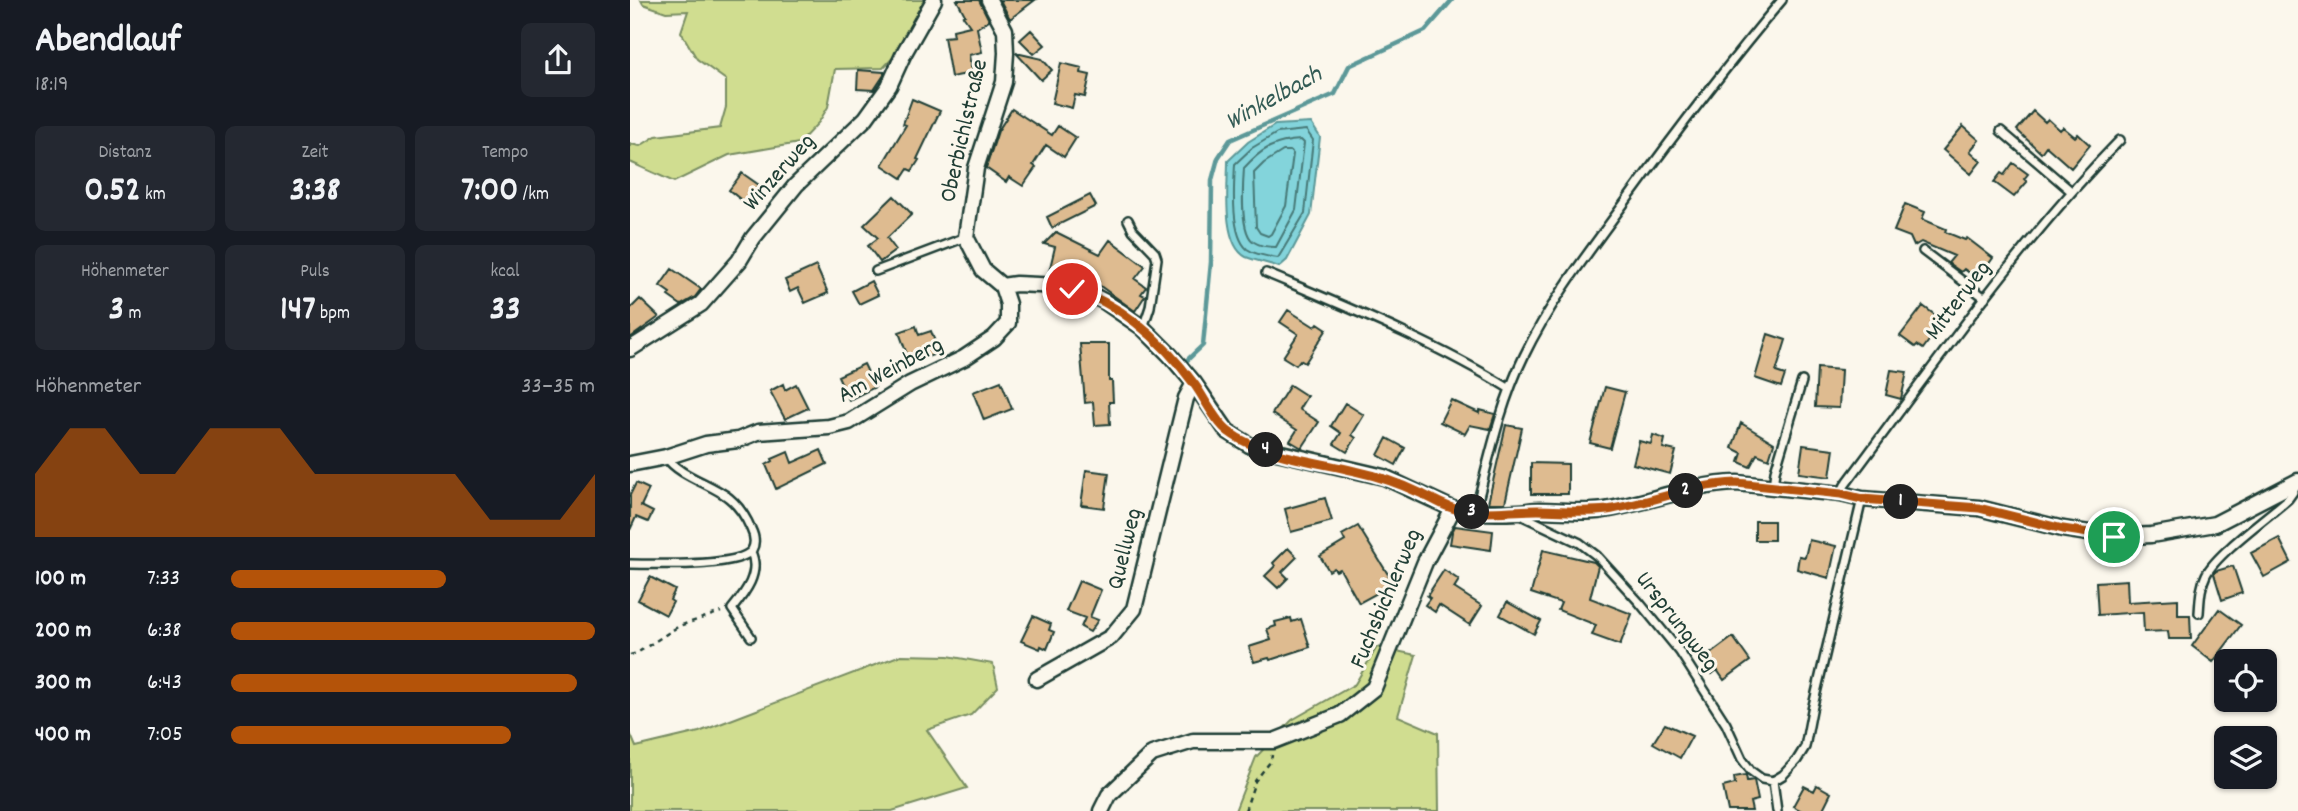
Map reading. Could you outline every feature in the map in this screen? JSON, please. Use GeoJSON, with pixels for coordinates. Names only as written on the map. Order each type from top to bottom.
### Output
{"type":"FeatureCollection","features":[{"type":"Feature","properties":{"kind":"street","name":"Winzerweg"},"geometry":{"type":"LineString","coordinates":[[630,349],[701,304],[739,261],[752,238],[796,185],[866,118],[889,86],[934,0]]}},
{"type":"Feature","properties":{"kind":"street","name":"Oberbichlstraße"},"geometry":{"type":"LineString","coordinates":[[989,0],[1005,30],[1004,82],[976,168],[966,237],[983,270],[1002,286]]}},
{"type":"Feature","properties":{"kind":"street"},"geometry":{"type":"LineString","coordinates":[[1002,286],[1060,286],[1092,295],[1143,328],[1194,383],[1227,431],[1251,446],[1384,477],[1453,509],[1475,512],[1607,510],[1725,484],[1979,508],[2063,529],[2114,537],[2151,535],[2215,524],[2295,482]]}},
{"type":"Feature","properties":{"kind":"street","name":"Am Weinberg"},"geometry":{"type":"LineString","coordinates":[[630,464],[666,457],[693,447],[738,440],[758,432],[829,427],[854,419],[909,384],[964,358],[994,338],[1007,323],[1008,304],[1002,286]]}},
{"type":"Feature","properties":{"kind":"street","name":"Quellweg"},"geometry":{"type":"LineString","coordinates":[[1037,680],[1111,637],[1134,609],[1186,398],[1194,383]]}},
{"type":"Feature","properties":{"kind":"street","name":"Fuchsbichlerweg"},"geometry":{"type":"LineString","coordinates":[[1101,811],[1110,795],[1152,754],[1193,741],[1274,741],[1340,715],[1374,688],[1424,562],[1453,509]]}},
{"type":"Feature","properties":{"kind":"lane"},"geometry":{"type":"LineString","coordinates":[[1475,512],[1502,409],[1524,356],[1547,315],[1587,255],[1684,123],[1782,0]]}},
{"type":"Feature","properties":{"kind":"lane"},"geometry":{"type":"LineString","coordinates":[[2001,131],[2071,191]]}},
{"type":"Feature","properties":{"kind":"lane","name":"Mitterweg"},"geometry":{"type":"LineString","coordinates":[[1841,494],[1845,485],[1985,298],[2071,191],[2120,140]]}},
{"type":"Feature","properties":{"kind":"lane"},"geometry":{"type":"LineString","coordinates":[[1128,220],[1133,230],[1156,253],[1157,259],[1150,307],[1143,328]]}},
{"type":"Feature","properties":{"kind":"lane"},"geometry":{"type":"LineString","coordinates":[[876,271],[966,237]]}},
{"type":"Feature","properties":{"kind":"lane"},"geometry":{"type":"LineString","coordinates":[[1923,251],[1985,298]]}},
{"type":"Feature","properties":{"kind":"lane"},"geometry":{"type":"LineString","coordinates":[[1266,273],[1369,317],[1455,358],[1510,389]]}},
{"type":"Feature","properties":{"kind":"lane"},"geometry":{"type":"LineString","coordinates":[[1773,487],[1775,471],[1801,381]]}},
{"type":"Feature","properties":{"kind":"lane"},"geometry":{"type":"LineString","coordinates":[[630,564],[719,562],[740,558],[751,552],[754,545],[754,535],[746,515],[729,498],[676,467],[666,457]]}},
{"type":"Feature","properties":{"kind":"lane"},"geometry":{"type":"LineString","coordinates":[[2199,613],[2201,587],[2207,572],[2219,558],[2288,499],[2295,482]]}},
{"type":"Feature","properties":{"kind":"lane"},"geometry":{"type":"LineString","coordinates":[[1777,811],[1773,781],[1797,761],[1805,747],[1862,499]]}},
{"type":"Feature","properties":{"kind":"lane","name":"Ursprungweg"},"geometry":{"type":"LineString","coordinates":[[1520,512],[1525,517],[1580,543],[1597,556],[1681,652],[1726,724],[1742,759],[1751,771],[1762,779],[1773,781]]}},
{"type":"Feature","properties":{"kind":"lane"},"geometry":{"type":"LineString","coordinates":[[751,552],[754,574],[732,609],[751,637]]}},
{"type":"Feature","properties":{"kind":"path"},"geometry":{"type":"LineString","coordinates":[[630,655],[679,626],[732,609]]}},
{"type":"Feature","properties":{"kind":"path"},"geometry":{"type":"LineString","coordinates":[[1245,811],[1255,780],[1271,761],[1274,741]]}},
{"type":"Feature","properties":{"kind":"green space"},"geometry":{"type":"Polygon","coordinates":[[[641,0],[936,0],[903,47],[883,68],[835,69],[828,107],[819,122],[799,143],[729,155],[674,182],[630,162],[630,144],[640,146],[656,136],[720,128],[726,107],[726,80],[697,59],[681,32],[688,11],[666,12],[643,4],[641,0]]]}},
{"type":"Feature","properties":{"kind":"green space"},"geometry":{"type":"Polygon","coordinates":[[[1377,647],[1416,655],[1398,716],[1438,733],[1439,811],[1235,811],[1256,757],[1292,720],[1355,684],[1377,647]]]}},
{"type":"Feature","properties":{"kind":"green space"},"geometry":{"type":"Polygon","coordinates":[[[901,655],[948,656],[993,664],[998,687],[971,715],[927,730],[967,788],[892,811],[630,811],[630,733],[636,747],[699,732],[901,655]]]}},
{"type":"Feature","properties":{"kind":"water"},"geometry":{"type":"Polygon","coordinates":[[[1311,123],[1320,137],[1311,215],[1287,260],[1279,267],[1246,257],[1238,250],[1229,227],[1228,161],[1248,142],[1275,125],[1311,123]]]}},
{"type":"Feature","properties":{"kind":"building"},"geometry":{"type":"Polygon","coordinates":[[[957,0],[979,0],[989,20],[977,28],[982,52],[969,55],[972,73],[951,77],[944,37],[954,36],[953,30],[970,26],[957,0]]]}},
{"type":"Feature","properties":{"kind":"building"},"geometry":{"type":"Polygon","coordinates":[[[1000,0],[1035,0],[1010,19],[1000,0]]]}},
{"type":"Feature","properties":{"kind":"building"},"geometry":{"type":"Polygon","coordinates":[[[1031,30],[1045,45],[1034,54],[1020,40],[1031,30]]]}},
{"type":"Feature","properties":{"kind":"building"},"geometry":{"type":"Polygon","coordinates":[[[1016,53],[1042,59],[1052,70],[1041,80],[1016,53]]]}},
{"type":"Feature","properties":{"kind":"building"},"geometry":{"type":"Polygon","coordinates":[[[1061,63],[1082,68],[1081,73],[1090,75],[1085,97],[1075,95],[1072,108],[1052,103],[1061,63]]]}},
{"type":"Feature","properties":{"kind":"building"},"geometry":{"type":"Polygon","coordinates":[[[858,70],[884,72],[884,75],[874,90],[857,89],[858,70]]]}},
{"type":"Feature","properties":{"kind":"building"},"geometry":{"type":"Polygon","coordinates":[[[912,99],[940,111],[917,159],[919,160],[912,171],[908,169],[902,178],[882,165],[906,125],[903,124],[912,99]]]}},
{"type":"Feature","properties":{"kind":"building"},"geometry":{"type":"Polygon","coordinates":[[[1012,109],[1052,135],[1058,126],[1076,138],[1064,157],[1046,145],[1023,186],[1009,177],[1006,182],[986,168],[998,131],[1012,109]]]}},
{"type":"Feature","properties":{"kind":"building"},"geometry":{"type":"Polygon","coordinates":[[[2033,111],[2060,130],[2063,127],[2075,137],[2078,134],[2090,145],[2071,168],[2046,146],[2041,153],[2017,130],[2033,111]]]}},
{"type":"Feature","properties":{"kind":"building"},"geometry":{"type":"Polygon","coordinates":[[[1963,126],[1979,140],[1970,151],[1981,161],[1971,174],[1943,150],[1963,126]]]}},
{"type":"Feature","properties":{"kind":"building"},"geometry":{"type":"Polygon","coordinates":[[[2013,163],[2028,174],[2024,179],[2027,182],[2014,197],[1994,182],[2001,173],[2004,175],[2013,163]]]}},
{"type":"Feature","properties":{"kind":"building"},"geometry":{"type":"Polygon","coordinates":[[[742,173],[759,185],[745,203],[729,190],[742,173]]]}},
{"type":"Feature","properties":{"kind":"building"},"geometry":{"type":"Polygon","coordinates":[[[1090,195],[1096,206],[1052,228],[1047,217],[1090,195]]]}},
{"type":"Feature","properties":{"kind":"building"},"geometry":{"type":"Polygon","coordinates":[[[894,196],[912,214],[887,238],[896,250],[880,262],[868,246],[878,238],[864,225],[894,196]]]}},
{"type":"Feature","properties":{"kind":"building"},"geometry":{"type":"Polygon","coordinates":[[[1905,204],[1925,212],[1922,219],[1946,229],[1945,232],[1965,240],[1967,238],[1993,258],[1978,279],[1964,269],[1961,272],[1948,263],[1954,256],[1921,242],[1914,246],[1910,237],[1894,231],[1905,204]]]}},
{"type":"Feature","properties":{"kind":"building"},"geometry":{"type":"Polygon","coordinates":[[[1056,232],[1100,254],[1110,240],[1145,266],[1135,279],[1146,287],[1141,294],[1145,296],[1135,311],[1096,283],[1095,286],[1063,277],[1048,276],[1055,247],[1044,244],[1056,232]]]}},
{"type":"Feature","properties":{"kind":"building"},"geometry":{"type":"Polygon","coordinates":[[[816,266],[828,293],[805,303],[798,288],[790,292],[785,280],[816,266]]]}},
{"type":"Feature","properties":{"kind":"building"},"geometry":{"type":"Polygon","coordinates":[[[672,269],[701,289],[695,297],[681,305],[660,286],[672,269]]]}},
{"type":"Feature","properties":{"kind":"building"},"geometry":{"type":"Polygon","coordinates":[[[871,281],[878,295],[859,304],[852,291],[871,281]]]}},
{"type":"Feature","properties":{"kind":"building"},"geometry":{"type":"Polygon","coordinates":[[[640,299],[659,317],[630,338],[630,309],[640,299]]]}},
{"type":"Feature","properties":{"kind":"building"},"geometry":{"type":"Polygon","coordinates":[[[1923,306],[1943,321],[1923,349],[1917,345],[1915,347],[1900,336],[1923,306]]]}},
{"type":"Feature","properties":{"kind":"building"},"geometry":{"type":"Polygon","coordinates":[[[1288,310],[1315,327],[1318,323],[1327,329],[1305,363],[1300,360],[1296,365],[1283,357],[1298,334],[1280,322],[1288,310]]]}},
{"type":"Feature","properties":{"kind":"building"},"geometry":{"type":"Polygon","coordinates":[[[916,326],[919,335],[931,331],[939,353],[910,363],[899,332],[916,326]]]}},
{"type":"Feature","properties":{"kind":"building"},"geometry":{"type":"Polygon","coordinates":[[[1768,334],[1786,340],[1776,372],[1785,375],[1781,387],[1755,378],[1768,334]]]}},
{"type":"Feature","properties":{"kind":"building"},"geometry":{"type":"Polygon","coordinates":[[[1080,344],[1109,344],[1109,381],[1112,381],[1113,402],[1109,402],[1110,424],[1095,425],[1093,402],[1085,403],[1080,344]]]}},
{"type":"Feature","properties":{"kind":"building"},"geometry":{"type":"Polygon","coordinates":[[[864,364],[875,387],[849,400],[838,376],[864,364]]]}},
{"type":"Feature","properties":{"kind":"building"},"geometry":{"type":"Polygon","coordinates":[[[1817,368],[1841,370],[1839,408],[1815,407],[1817,368]]]}},
{"type":"Feature","properties":{"kind":"building"},"geometry":{"type":"Polygon","coordinates":[[[1891,370],[1907,372],[1901,399],[1886,395],[1891,370]]]}},
{"type":"Feature","properties":{"kind":"building"},"geometry":{"type":"Polygon","coordinates":[[[1001,381],[1012,409],[984,420],[973,392],[1001,381]]]}},
{"type":"Feature","properties":{"kind":"building"},"geometry":{"type":"Polygon","coordinates":[[[783,384],[785,390],[796,384],[808,408],[785,419],[770,391],[783,384]]]}},
{"type":"Feature","properties":{"kind":"building"},"geometry":{"type":"Polygon","coordinates":[[[1290,385],[1307,396],[1299,409],[1319,422],[1302,448],[1290,441],[1297,430],[1272,414],[1290,385]]]}},
{"type":"Feature","properties":{"kind":"building"},"geometry":{"type":"Polygon","coordinates":[[[1605,387],[1625,392],[1610,448],[1590,443],[1605,387]]]}},
{"type":"Feature","properties":{"kind":"building"},"geometry":{"type":"Polygon","coordinates":[[[1451,400],[1479,413],[1480,410],[1495,414],[1490,429],[1470,425],[1465,434],[1440,422],[1451,400]]]}},
{"type":"Feature","properties":{"kind":"building"},"geometry":{"type":"Polygon","coordinates":[[[1345,403],[1364,415],[1352,435],[1356,438],[1347,452],[1334,444],[1341,433],[1331,426],[1345,403]]]}},
{"type":"Feature","properties":{"kind":"building"},"geometry":{"type":"Polygon","coordinates":[[[1741,423],[1774,443],[1769,459],[1757,454],[1750,467],[1739,462],[1742,453],[1732,448],[1741,423]]]}},
{"type":"Feature","properties":{"kind":"building"},"geometry":{"type":"Polygon","coordinates":[[[1506,425],[1522,428],[1505,503],[1488,503],[1506,425]]]}},
{"type":"Feature","properties":{"kind":"building"},"geometry":{"type":"Polygon","coordinates":[[[1653,435],[1665,439],[1663,448],[1676,451],[1670,474],[1633,464],[1639,441],[1651,444],[1653,435]]]}},
{"type":"Feature","properties":{"kind":"building"},"geometry":{"type":"Polygon","coordinates":[[[1387,438],[1405,448],[1396,465],[1378,455],[1387,438]]]}},
{"type":"Feature","properties":{"kind":"building"},"geometry":{"type":"Polygon","coordinates":[[[1803,445],[1834,449],[1830,477],[1799,473],[1803,445]]]}},
{"type":"Feature","properties":{"kind":"building"},"geometry":{"type":"Polygon","coordinates":[[[821,450],[827,464],[776,489],[766,465],[773,461],[772,459],[788,452],[792,463],[821,450]]]}},
{"type":"Feature","properties":{"kind":"building"},"geometry":{"type":"Polygon","coordinates":[[[1531,463],[1568,464],[1568,494],[1531,494],[1531,463]]]}},
{"type":"Feature","properties":{"kind":"building"},"geometry":{"type":"Polygon","coordinates":[[[1086,470],[1109,473],[1104,508],[1081,505],[1086,470]]]}},
{"type":"Feature","properties":{"kind":"building"},"geometry":{"type":"Polygon","coordinates":[[[636,483],[649,489],[641,506],[653,512],[648,522],[636,517],[630,530],[630,495],[636,483]]]}},
{"type":"Feature","properties":{"kind":"building"},"geometry":{"type":"Polygon","coordinates":[[[1325,498],[1332,521],[1291,532],[1285,509],[1325,498]]]}},
{"type":"Feature","properties":{"kind":"building"},"geometry":{"type":"Polygon","coordinates":[[[1755,521],[1774,521],[1774,540],[1755,540],[1755,521]]]}},
{"type":"Feature","properties":{"kind":"building"},"geometry":{"type":"Polygon","coordinates":[[[1358,526],[1394,584],[1359,603],[1340,569],[1329,571],[1320,556],[1345,541],[1342,535],[1358,526]]]}},
{"type":"Feature","properties":{"kind":"building"},"geometry":{"type":"Polygon","coordinates":[[[1455,526],[1493,531],[1491,550],[1450,544],[1455,526]]]}},
{"type":"Feature","properties":{"kind":"building"},"geometry":{"type":"Polygon","coordinates":[[[2279,538],[2291,562],[2264,577],[2251,553],[2279,538]]]}},
{"type":"Feature","properties":{"kind":"building"},"geometry":{"type":"Polygon","coordinates":[[[1809,540],[1836,546],[1829,578],[1797,569],[1799,556],[1805,557],[1809,540]]]}},
{"type":"Feature","properties":{"kind":"building"},"geometry":{"type":"Polygon","coordinates":[[[1288,548],[1297,557],[1282,572],[1288,578],[1278,588],[1265,576],[1288,548]]]}},
{"type":"Feature","properties":{"kind":"building"},"geometry":{"type":"Polygon","coordinates":[[[1543,550],[1594,562],[1598,566],[1590,598],[1632,614],[1620,645],[1592,635],[1596,625],[1558,610],[1561,603],[1531,593],[1543,550]]]}},
{"type":"Feature","properties":{"kind":"building"},"geometry":{"type":"Polygon","coordinates":[[[2233,566],[2242,593],[2222,600],[2214,574],[2233,566]]]}},
{"type":"Feature","properties":{"kind":"building"},"geometry":{"type":"Polygon","coordinates":[[[1444,570],[1459,580],[1454,588],[1482,606],[1470,625],[1439,605],[1435,612],[1425,605],[1430,598],[1427,596],[1444,570]]]}},
{"type":"Feature","properties":{"kind":"building"},"geometry":{"type":"Polygon","coordinates":[[[650,577],[675,590],[670,600],[673,602],[666,615],[638,600],[650,577]]]}},
{"type":"Feature","properties":{"kind":"building"},"geometry":{"type":"Polygon","coordinates":[[[2127,580],[2128,602],[2178,599],[2178,615],[2190,615],[2191,639],[2169,639],[2168,631],[2144,632],[2143,612],[2098,615],[2096,582],[2127,580]]]}},
{"type":"Feature","properties":{"kind":"building"},"geometry":{"type":"Polygon","coordinates":[[[1079,581],[1101,590],[1090,617],[1098,620],[1090,632],[1081,627],[1085,618],[1066,611],[1079,581]]]}},
{"type":"Feature","properties":{"kind":"building"},"geometry":{"type":"Polygon","coordinates":[[[1507,602],[1541,621],[1534,634],[1500,615],[1507,602]]]}},
{"type":"Feature","properties":{"kind":"building"},"geometry":{"type":"Polygon","coordinates":[[[2219,609],[2241,625],[2223,649],[2214,649],[2213,662],[2192,646],[2219,609]]]}},
{"type":"Feature","properties":{"kind":"building"},"geometry":{"type":"Polygon","coordinates":[[[1033,616],[1051,624],[1049,630],[1054,632],[1047,649],[1021,641],[1033,616]]]}},
{"type":"Feature","properties":{"kind":"building"},"geometry":{"type":"Polygon","coordinates":[[[1291,618],[1292,622],[1301,619],[1310,647],[1270,660],[1269,658],[1254,662],[1249,647],[1271,640],[1267,629],[1276,626],[1275,622],[1291,618]]]}},
{"type":"Feature","properties":{"kind":"building"},"geometry":{"type":"Polygon","coordinates":[[[1733,637],[1750,661],[1724,680],[1717,670],[1712,674],[1702,660],[1733,637]]]}},
{"type":"Feature","properties":{"kind":"building"},"geometry":{"type":"Polygon","coordinates":[[[1665,724],[1692,736],[1680,758],[1653,743],[1665,724]]]}},
{"type":"Feature","properties":{"kind":"building"},"geometry":{"type":"Polygon","coordinates":[[[1746,775],[1747,781],[1754,780],[1758,800],[1750,802],[1752,811],[1728,811],[1723,787],[1735,784],[1734,777],[1746,775]]]}},
{"type":"Feature","properties":{"kind":"building"},"geometry":{"type":"Polygon","coordinates":[[[1817,785],[1831,793],[1822,811],[1802,811],[1793,806],[1804,786],[1814,791],[1817,785]]]}},
{"type":"Feature","properties":{"kind":"waterway","name":"Winkelbach"},"geometry":{"type":"LineString","coordinates":[[1183,364],[1203,345],[1211,262],[1212,180],[1218,158],[1230,140],[1335,94],[1349,66],[1425,31],[1452,0]]}},
{"type":"Feature","properties":{"kind":"route"},"geometry":{"type":"LineString","coordinates":[[1072,289],[1105,302],[1143,328],[1194,383],[1227,431],[1251,446],[1384,477],[1453,509],[1475,512],[1607,510],[1668,495],[1737,483],[1841,494],[1862,499],[1979,508],[2063,529],[2114,537]]}}]}
